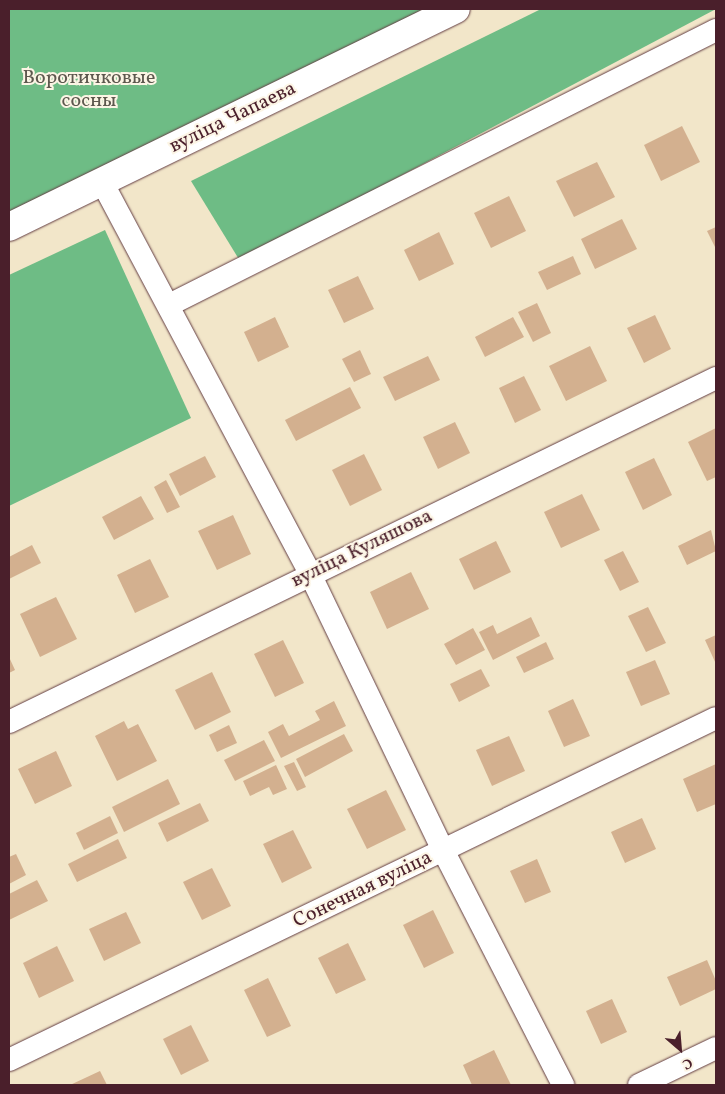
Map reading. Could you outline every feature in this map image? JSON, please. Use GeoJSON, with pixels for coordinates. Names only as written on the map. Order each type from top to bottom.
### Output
{"type":"FeatureCollection","features":[{"type":"Feature","properties":{"kind":"main road","name":"вуліца Чапаева"},"geometry":{"type":"LineString","coordinates":[[9,227],[456,9]]}},
{"type":"Feature","properties":{"kind":"street"},"geometry":{"type":"LineString","coordinates":[[169,305],[716,30]]}},
{"type":"Feature","properties":{"kind":"street"},"geometry":{"type":"LineString","coordinates":[[102,182],[169,305],[310,574],[444,852],[562,1085]]}},
{"type":"Feature","properties":{"kind":"street","name":"вуліца Куляшова"},"geometry":{"type":"LineString","coordinates":[[9,722],[716,378]]}},
{"type":"Feature","properties":{"kind":"street","name":"Сонечная вуліца"},"geometry":{"type":"LineString","coordinates":[[9,1060],[444,852],[716,718]]}},
{"type":"Feature","properties":{"kind":"street"},"geometry":{"type":"LineString","coordinates":[[639,1085],[716,1048]]}},
{"type":"Feature","properties":{"kind":"green space","name":"Воротичковые сосны"},"geometry":{"type":"Polygon","coordinates":[[[9,9],[424,9],[9,220],[9,9]]]}},
{"type":"Feature","properties":{"kind":"green space"},"geometry":{"type":"Polygon","coordinates":[[[541,9],[716,9],[240,261],[191,181],[541,9]]]}},
{"type":"Feature","properties":{"kind":"green space"},"geometry":{"type":"Polygon","coordinates":[[[105,230],[191,418],[9,506],[9,275],[105,230]]]}},
{"type":"Feature","properties":{"kind":"building"},"geometry":{"type":"Polygon","coordinates":[[[682,126],[700,162],[661,181],[644,145],[682,126]]]}},
{"type":"Feature","properties":{"kind":"building"},"geometry":{"type":"Polygon","coordinates":[[[597,162],[615,197],[574,217],[556,181],[597,162]]]}},
{"type":"Feature","properties":{"kind":"building"},"geometry":{"type":"Polygon","coordinates":[[[509,196],[526,231],[491,248],[474,213],[509,196]]]}},
{"type":"Feature","properties":{"kind":"building"},"geometry":{"type":"Polygon","coordinates":[[[622,219],[637,249],[595,269],[581,239],[622,219]]]}},
{"type":"Feature","properties":{"kind":"building"},"geometry":{"type":"Polygon","coordinates":[[[716,227],[716,246],[715,247],[707,231],[716,227]]]}},
{"type":"Feature","properties":{"kind":"building"},"geometry":{"type":"Polygon","coordinates":[[[439,232],[454,264],[419,281],[404,250],[439,232]]]}},
{"type":"Feature","properties":{"kind":"building"},"geometry":{"type":"Polygon","coordinates":[[[573,256],[581,274],[547,290],[538,272],[573,256]]]}},
{"type":"Feature","properties":{"kind":"building"},"geometry":{"type":"Polygon","coordinates":[[[358,276],[374,309],[344,323],[328,290],[358,276]]]}},
{"type":"Feature","properties":{"kind":"building"},"geometry":{"type":"Polygon","coordinates":[[[537,303],[551,333],[533,342],[518,312],[537,303]]]}},
{"type":"Feature","properties":{"kind":"building"},"geometry":{"type":"Polygon","coordinates":[[[655,315],[671,349],[644,363],[627,328],[655,315]]]}},
{"type":"Feature","properties":{"kind":"building"},"geometry":{"type":"Polygon","coordinates":[[[275,317],[289,347],[258,362],[244,332],[275,317]]]}},
{"type":"Feature","properties":{"kind":"building"},"geometry":{"type":"Polygon","coordinates":[[[513,317],[524,337],[485,357],[475,337],[513,317]]]}},
{"type":"Feature","properties":{"kind":"building"},"geometry":{"type":"Polygon","coordinates":[[[590,346],[607,381],[566,401],[549,366],[590,346]]]}},
{"type":"Feature","properties":{"kind":"building"},"geometry":{"type":"Polygon","coordinates":[[[360,350],[371,374],[354,382],[342,359],[360,350]]]}},
{"type":"Feature","properties":{"kind":"building"},"geometry":{"type":"Polygon","coordinates":[[[428,356],[440,380],[395,401],[383,377],[428,356]]]}},
{"type":"Feature","properties":{"kind":"building"},"geometry":{"type":"Polygon","coordinates":[[[524,376],[541,410],[515,423],[499,388],[524,376]]]}},
{"type":"Feature","properties":{"kind":"building"},"geometry":{"type":"Polygon","coordinates":[[[350,387],[361,408],[296,441],[285,420],[350,387]]]}},
{"type":"Feature","properties":{"kind":"building"},"geometry":{"type":"Polygon","coordinates":[[[455,422],[470,453],[438,469],[423,437],[455,422]]]}},
{"type":"Feature","properties":{"kind":"building"},"geometry":{"type":"Polygon","coordinates":[[[716,428],[716,477],[707,481],[688,442],[716,428]]]}},
{"type":"Feature","properties":{"kind":"building"},"geometry":{"type":"Polygon","coordinates":[[[364,454],[382,490],[350,506],[332,470],[364,454]]]}},
{"type":"Feature","properties":{"kind":"building"},"geometry":{"type":"Polygon","coordinates":[[[205,456],[216,477],[180,496],[169,474],[205,456]]]}},
{"type":"Feature","properties":{"kind":"building"},"geometry":{"type":"Polygon","coordinates":[[[654,458],[672,495],[643,510],[625,472],[654,458]]]}},
{"type":"Feature","properties":{"kind":"building"},"geometry":{"type":"Polygon","coordinates":[[[166,480],[180,507],[167,513],[154,487],[166,480]]]}},
{"type":"Feature","properties":{"kind":"building"},"geometry":{"type":"Polygon","coordinates":[[[582,494],[600,530],[561,548],[544,512],[582,494]]]}},
{"type":"Feature","properties":{"kind":"building"},"geometry":{"type":"Polygon","coordinates":[[[141,496],[154,519],[114,540],[102,517],[141,496]]]}},
{"type":"Feature","properties":{"kind":"building"},"geometry":{"type":"Polygon","coordinates":[[[233,515],[251,554],[217,570],[198,531],[233,515]]]}},
{"type":"Feature","properties":{"kind":"building"},"geometry":{"type":"Polygon","coordinates":[[[711,530],[716,551],[687,565],[678,546],[711,530]]]}},
{"type":"Feature","properties":{"kind":"building"},"geometry":{"type":"Polygon","coordinates":[[[496,541],[511,572],[474,590],[459,559],[496,541]]]}},
{"type":"Feature","properties":{"kind":"building"},"geometry":{"type":"Polygon","coordinates":[[[32,545],[41,563],[9,579],[9,557],[32,545]]]}},
{"type":"Feature","properties":{"kind":"building"},"geometry":{"type":"Polygon","coordinates":[[[623,551],[639,582],[620,591],[604,560],[623,551]]]}},
{"type":"Feature","properties":{"kind":"building"},"geometry":{"type":"Polygon","coordinates":[[[150,559],[169,597],[135,613],[117,575],[150,559]]]}},
{"type":"Feature","properties":{"kind":"building"},"geometry":{"type":"Polygon","coordinates":[[[411,572],[429,609],[387,629],[370,592],[411,572]]]}},
{"type":"Feature","properties":{"kind":"building"},"geometry":{"type":"Polygon","coordinates":[[[56,597],[77,639],[40,657],[20,614],[56,597]]]}},
{"type":"Feature","properties":{"kind":"building"},"geometry":{"type":"Polygon","coordinates":[[[648,607],[666,643],[646,652],[628,616],[648,607]]]}},
{"type":"Feature","properties":{"kind":"building"},"geometry":{"type":"Polygon","coordinates":[[[531,617],[540,636],[493,660],[479,632],[493,625],[497,634],[531,617]]]}},
{"type":"Feature","properties":{"kind":"building"},"geometry":{"type":"Polygon","coordinates":[[[473,628],[485,650],[456,665],[444,644],[473,628]]]}},
{"type":"Feature","properties":{"kind":"building"},"geometry":{"type":"Polygon","coordinates":[[[716,635],[716,664],[705,640],[716,635]]]}},
{"type":"Feature","properties":{"kind":"building"},"geometry":{"type":"Polygon","coordinates":[[[283,640],[304,683],[275,697],[254,654],[283,640]]]}},
{"type":"Feature","properties":{"kind":"building"},"geometry":{"type":"Polygon","coordinates":[[[546,642],[554,659],[524,673],[516,657],[546,642]]]}},
{"type":"Feature","properties":{"kind":"building"},"geometry":{"type":"Polygon","coordinates":[[[9,657],[15,670],[9,673],[9,657]]]}},
{"type":"Feature","properties":{"kind":"building"},"geometry":{"type":"Polygon","coordinates":[[[655,660],[670,694],[641,706],[626,672],[655,660]]]}},
{"type":"Feature","properties":{"kind":"building"},"geometry":{"type":"Polygon","coordinates":[[[481,669],[490,686],[459,702],[450,684],[481,669]]]}},
{"type":"Feature","properties":{"kind":"building"},"geometry":{"type":"Polygon","coordinates":[[[212,672],[231,712],[195,730],[175,690],[212,672]]]}},
{"type":"Feature","properties":{"kind":"building"},"geometry":{"type":"Polygon","coordinates":[[[573,699],[590,736],[564,747],[548,711],[573,699]]]}},
{"type":"Feature","properties":{"kind":"building"},"geometry":{"type":"Polygon","coordinates":[[[334,701],[346,726],[281,758],[268,732],[283,724],[289,736],[320,720],[315,711],[334,701]]]}},
{"type":"Feature","properties":{"kind":"building"},"geometry":{"type":"Polygon","coordinates":[[[124,721],[128,729],[138,724],[157,761],[117,781],[95,736],[124,721]]]}},
{"type":"Feature","properties":{"kind":"building"},"geometry":{"type":"Polygon","coordinates":[[[229,725],[237,743],[217,752],[209,735],[229,725]]]}},
{"type":"Feature","properties":{"kind":"building"},"geometry":{"type":"Polygon","coordinates":[[[344,734],[353,751],[305,777],[296,759],[344,734]]]}},
{"type":"Feature","properties":{"kind":"building"},"geometry":{"type":"Polygon","coordinates":[[[509,736],[525,771],[492,786],[476,750],[509,736]]]}},
{"type":"Feature","properties":{"kind":"building"},"geometry":{"type":"Polygon","coordinates":[[[264,740],[275,761],[235,781],[224,760],[264,740]]]}},
{"type":"Feature","properties":{"kind":"building"},"geometry":{"type":"Polygon","coordinates":[[[56,751],[72,786],[35,804],[18,769],[56,751]]]}},
{"type":"Feature","properties":{"kind":"building"},"geometry":{"type":"Polygon","coordinates":[[[294,762],[306,787],[297,791],[284,766],[294,762]]]}},
{"type":"Feature","properties":{"kind":"building"},"geometry":{"type":"Polygon","coordinates":[[[716,764],[716,804],[697,812],[683,779],[716,764]]]}},
{"type":"Feature","properties":{"kind":"building"},"geometry":{"type":"Polygon","coordinates":[[[276,765],[287,789],[273,795],[269,787],[250,796],[243,781],[276,765]]]}},
{"type":"Feature","properties":{"kind":"building"},"geometry":{"type":"Polygon","coordinates":[[[168,779],[180,804],[124,832],[112,807],[168,779]]]}},
{"type":"Feature","properties":{"kind":"building"},"geometry":{"type":"Polygon","coordinates":[[[386,790],[406,830],[367,849],[347,809],[386,790]]]}},
{"type":"Feature","properties":{"kind":"building"},"geometry":{"type":"Polygon","coordinates":[[[200,803],[209,821],[167,842],[158,823],[200,803]]]}},
{"type":"Feature","properties":{"kind":"building"},"geometry":{"type":"Polygon","coordinates":[[[110,816],[118,833],[84,850],[76,833],[110,816]]]}},
{"type":"Feature","properties":{"kind":"building"},"geometry":{"type":"Polygon","coordinates":[[[642,818],[656,849],[625,863],[611,832],[642,818]]]}},
{"type":"Feature","properties":{"kind":"building"},"geometry":{"type":"Polygon","coordinates":[[[293,830],[312,868],[282,883],[263,844],[293,830]]]}},
{"type":"Feature","properties":{"kind":"building"},"geometry":{"type":"Polygon","coordinates":[[[118,839],[127,858],[77,882],[68,864],[118,839]]]}},
{"type":"Feature","properties":{"kind":"building"},"geometry":{"type":"Polygon","coordinates":[[[16,854],[26,875],[9,884],[9,857],[16,854]]]}},
{"type":"Feature","properties":{"kind":"building"},"geometry":{"type":"Polygon","coordinates":[[[537,859],[551,892],[525,903],[510,871],[537,859]]]}},
{"type":"Feature","properties":{"kind":"building"},"geometry":{"type":"Polygon","coordinates":[[[212,868],[231,906],[202,920],[183,882],[212,868]]]}},
{"type":"Feature","properties":{"kind":"building"},"geometry":{"type":"Polygon","coordinates":[[[37,880],[48,901],[9,920],[9,894],[37,880]]]}},
{"type":"Feature","properties":{"kind":"building"},"geometry":{"type":"Polygon","coordinates":[[[433,910],[454,953],[424,968],[403,925],[433,910]]]}},
{"type":"Feature","properties":{"kind":"building"},"geometry":{"type":"Polygon","coordinates":[[[126,912],[141,943],[104,961],[89,929],[126,912]]]}},
{"type":"Feature","properties":{"kind":"building"},"geometry":{"type":"Polygon","coordinates":[[[348,943],[366,980],[336,994],[318,958],[348,943]]]}},
{"type":"Feature","properties":{"kind":"building"},"geometry":{"type":"Polygon","coordinates":[[[57,946],[74,981],[39,998],[23,963],[57,946]]]}},
{"type":"Feature","properties":{"kind":"building"},"geometry":{"type":"Polygon","coordinates":[[[707,960],[716,981],[716,989],[680,1006],[667,977],[707,960]]]}},
{"type":"Feature","properties":{"kind":"building"},"geometry":{"type":"Polygon","coordinates":[[[268,978],[291,1026],[267,1037],[244,990],[268,978]]]}},
{"type":"Feature","properties":{"kind":"building"},"geometry":{"type":"Polygon","coordinates":[[[612,999],[627,1032],[601,1044],[586,1011],[612,999]]]}},
{"type":"Feature","properties":{"kind":"building"},"geometry":{"type":"Polygon","coordinates":[[[191,1025],[209,1061],[181,1075],[163,1039],[191,1025]]]}},
{"type":"Feature","properties":{"kind":"building"},"geometry":{"type":"Polygon","coordinates":[[[494,1050],[511,1085],[472,1085],[463,1065],[494,1050]]]}},
{"type":"Feature","properties":{"kind":"building"},"geometry":{"type":"Polygon","coordinates":[[[100,1071],[107,1085],[70,1085],[100,1071]]]}}]}
